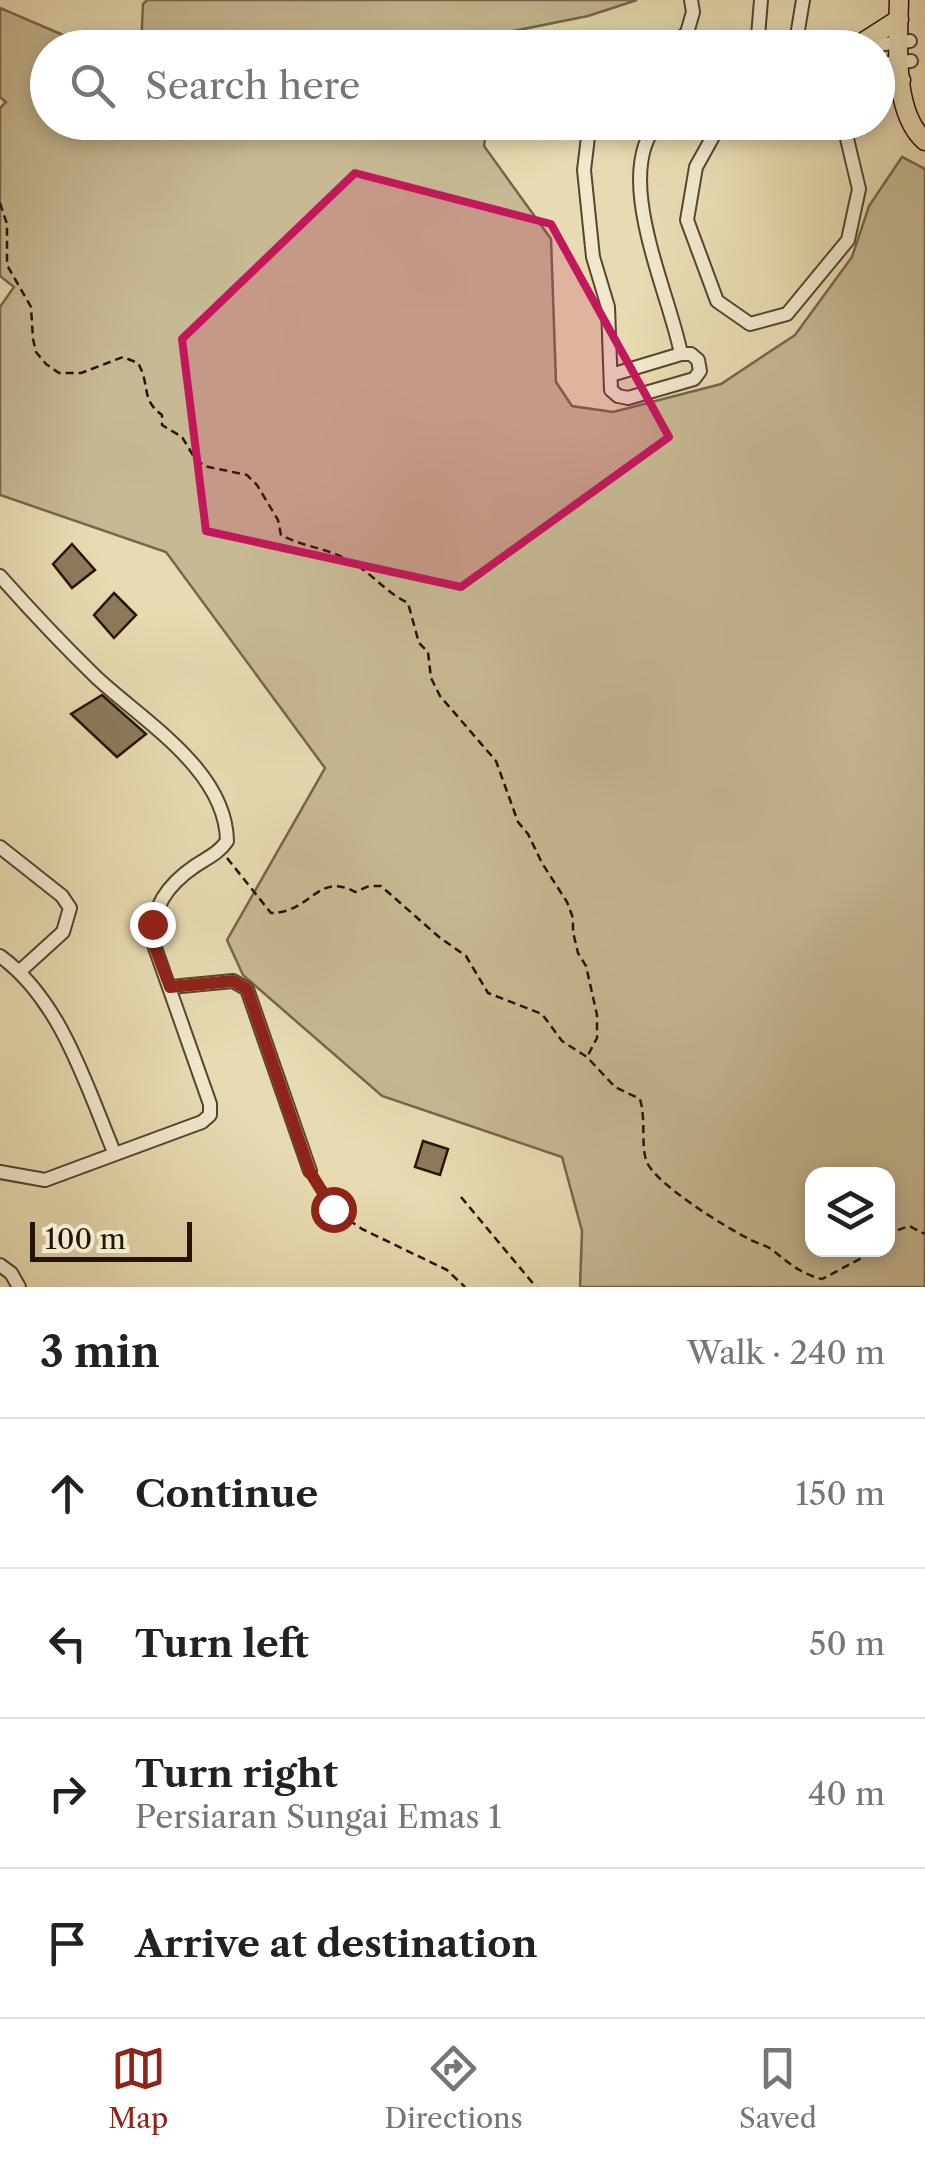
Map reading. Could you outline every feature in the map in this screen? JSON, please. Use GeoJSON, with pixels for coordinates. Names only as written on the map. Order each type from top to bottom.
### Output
{"type":"FeatureCollection","features":[{"type":"Feature","properties":{"kind":"main road"},"geometry":{"type":"LineString","coordinates":[[908,0],[904,41],[908,121],[925,141]]}},
{"type":"Feature","properties":{"kind":"main road"},"geometry":{"type":"LineString","coordinates":[[899,9],[904,41]]}},
{"type":"Feature","properties":{"kind":"main road"},"geometry":{"type":"LineString","coordinates":[[875,30],[899,9]]}},
{"type":"Feature","properties":{"kind":"main road"},"geometry":{"type":"LineString","coordinates":[[895,67],[904,67]]}},
{"type":"Feature","properties":{"kind":"main road"},"geometry":{"type":"LineString","coordinates":[[904,67],[925,127]]}},
{"type":"Feature","properties":{"kind":"street"},"geometry":{"type":"LineString","coordinates":[[688,30],[692,0]]}},
{"type":"Feature","properties":{"kind":"street"},"geometry":{"type":"LineString","coordinates":[[759,30],[761,0]]}},
{"type":"Feature","properties":{"kind":"street"},"geometry":{"type":"LineString","coordinates":[[798,30],[802,0]]}},
{"type":"Feature","properties":{"kind":"street"},"geometry":{"type":"LineString","coordinates":[[895,42],[904,41]]}},
{"type":"Feature","properties":{"kind":"street"},"geometry":{"type":"LineString","coordinates":[[588,140],[584,170],[593,258],[608,307],[612,390],[628,398],[694,379],[700,371],[698,360],[681,354],[612,375]]}},
{"type":"Feature","properties":{"kind":"street"},"geometry":{"type":"LineString","coordinates":[[647,140],[640,170],[648,247],[674,320],[681,354]]}},
{"type":"Feature","properties":{"kind":"street"},"geometry":{"type":"LineString","coordinates":[[711,140],[696,167],[688,220],[717,301],[750,324],[788,314],[848,240],[859,189],[848,140]]}},
{"type":"Feature","properties":{"kind":"street"},"geometry":{"type":"LineString","coordinates":[[0,576],[32,614],[99,680],[184,752],[224,810],[227,841],[221,850],[184,874],[160,899],[152,924],[153,942],[210,1104],[210,1115],[202,1122],[45,1180],[0,1172]]}},
{"type":"Feature","properties":{"kind":"street"},"geometry":{"type":"LineString","coordinates":[[0,847],[62,896],[70,908],[63,932],[19,972]]}},
{"type":"Feature","properties":{"kind":"street"},"geometry":{"type":"LineString","coordinates":[[0,956],[19,972],[58,1025],[114,1152]]}},
{"type":"Feature","properties":{"kind":"street"},"geometry":{"type":"LineString","coordinates":[[170,987],[233,981],[247,989],[310,1172]]}},
{"type":"Feature","properties":{"kind":"street"},"geometry":{"type":"LineString","coordinates":[[0,1265],[11,1273],[19,1287]]}},
{"type":"Feature","properties":{"kind":"path"},"geometry":{"type":"LineString","coordinates":[[0,203],[7,224],[8,265],[31,307],[36,352],[46,364],[59,373],[80,373],[123,357],[138,363],[147,378],[146,395],[152,408],[162,415],[162,425],[182,437],[204,466],[247,475],[278,520],[281,535],[346,558],[375,577],[383,590],[408,603],[440,696],[496,762],[518,822],[567,902],[597,1014],[597,1038],[587,1057]]}},
{"type":"Feature","properties":{"kind":"path"},"geometry":{"type":"LineString","coordinates":[[221,850],[244,884],[271,913],[287,913],[300,907],[327,885],[343,885],[356,892],[381,886],[426,928],[466,956],[488,993],[542,1014],[562,1041],[587,1057],[615,1087],[640,1098],[645,1118],[646,1161],[659,1178],[806,1275],[822,1279],[864,1257]]}},
{"type":"Feature","properties":{"kind":"path"},"geometry":{"type":"LineString","coordinates":[[310,1172],[333,1209],[362,1229],[447,1270],[465,1287]]}},
{"type":"Feature","properties":{"kind":"path"},"geometry":{"type":"LineString","coordinates":[[461,1197],[536,1287]]}},
{"type":"Feature","properties":{"kind":"path"},"geometry":{"type":"LineString","coordinates":[[895,1231],[909,1226],[925,1234]]}},
{"type":"Feature","properties":{"kind":"path"},"geometry":{"type":"LineString","coordinates":[[821,1287],[822,1279]]}},
{"type":"Feature","properties":{"kind":"highlighted area"},"geometry":{"type":"Polygon","coordinates":[[[355,173],[551,224],[669,437],[461,587],[206,531],[182,339],[355,173]]]}},
{"type":"Feature","properties":{"kind":"shaded area"},"geometry":{"type":"Polygon","coordinates":[[[147,0],[637,0],[588,16],[519,30],[142,30],[143,4],[147,0]]]}},
{"type":"Feature","properties":{"kind":"shaded area"},"geometry":{"type":"Polygon","coordinates":[[[0,8],[51,30],[30,30],[30,140],[485,140],[484,146],[551,239],[556,382],[572,406],[613,412],[721,384],[795,335],[852,257],[869,206],[902,157],[925,169],[925,1287],[580,1287],[582,1231],[562,1157],[382,1096],[243,975],[227,940],[325,768],[166,552],[0,495],[0,307],[14,287],[0,276],[0,108],[6,102],[0,97],[0,8]]]}},
{"type":"Feature","properties":{"kind":"building"},"geometry":{"type":"Polygon","coordinates":[[[72,544],[95,570],[72,588],[53,564],[72,544]]]}},
{"type":"Feature","properties":{"kind":"building"},"geometry":{"type":"Polygon","coordinates":[[[114,593],[136,615],[114,638],[94,615],[114,593]]]}},
{"type":"Feature","properties":{"kind":"building"},"geometry":{"type":"Polygon","coordinates":[[[102,695],[146,734],[117,757],[71,714],[102,695]]]}},
{"type":"Feature","properties":{"kind":"building"},"geometry":{"type":"Polygon","coordinates":[[[423,1141],[448,1149],[440,1175],[415,1167],[423,1141]]]}},
{"type":"Feature","properties":{"kind":"route"},"geometry":{"type":"LineString","coordinates":[[152,924],[153,942],[170,987],[233,981],[247,989],[310,1172],[333,1209]]}}]}
